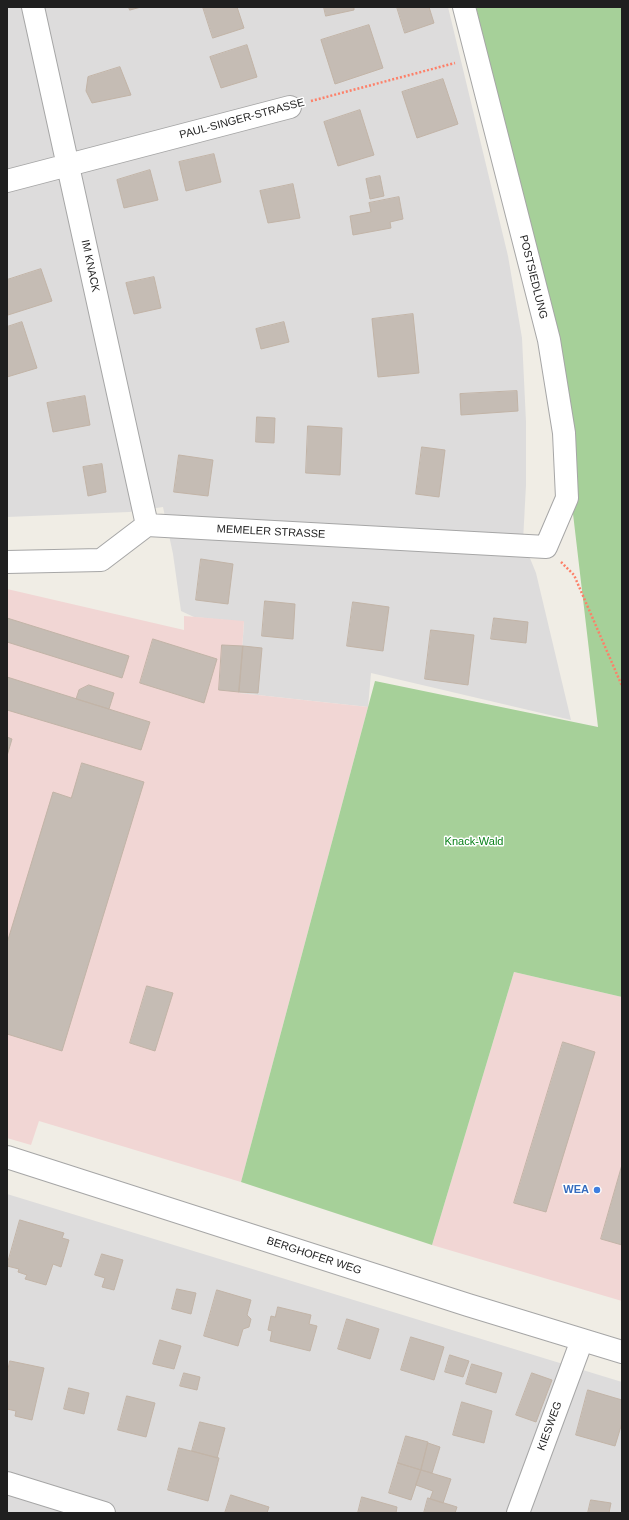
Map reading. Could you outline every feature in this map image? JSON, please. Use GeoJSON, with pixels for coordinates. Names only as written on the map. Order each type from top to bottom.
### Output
{"type":"FeatureCollection","features":[{"type":"Feature","properties":{"kind":"street","name":"IM KNACK"},"geometry":{"type":"LineString","coordinates":[[33,7],[146,525]]}},
{"type":"Feature","properties":{"kind":"street","name":"POSTSIEDLUNG"},"geometry":{"type":"LineString","coordinates":[[464,7],[549,340],[564,433],[568,498],[546,547]]}},
{"type":"Feature","properties":{"kind":"street","name":"PAUL-SINGER-STRASSE"},"geometry":{"type":"LineString","coordinates":[[7,181],[290,107]]}},
{"type":"Feature","properties":{"kind":"street","name":"MEMELER STRASSE"},"geometry":{"type":"LineString","coordinates":[[146,525],[546,547]]}},
{"type":"Feature","properties":{"kind":"street"},"geometry":{"type":"LineString","coordinates":[[7,562],[101,560],[146,525]]}},
{"type":"Feature","properties":{"kind":"street","name":"BERGHOFER WEG"},"geometry":{"type":"LineString","coordinates":[[7,1156],[622,1352]]}},
{"type":"Feature","properties":{"kind":"street","name":"KIESWEG"},"geometry":{"type":"LineString","coordinates":[[518,1513],[582,1340]]}},
{"type":"Feature","properties":{"kind":"street"},"geometry":{"type":"LineString","coordinates":[[7,1483],[104,1513]]}},
{"type":"Feature","properties":{"kind":"path","name":"PAUL-SINGER-STRASSE"},"geometry":{"type":"LineString","coordinates":[[290,107],[477,58]]}},
{"type":"Feature","properties":{"kind":"path"},"geometry":{"type":"LineString","coordinates":[[546,547],[574,575],[622,686]]}},
{"type":"Feature","properties":{"kind":"shaded area"},"geometry":{"type":"Polygon","coordinates":[[[7,7],[448,7],[508,256],[522,338],[526,422],[526,485],[523,541],[536,573],[571,720],[371,673],[368,707],[239,693],[244,622],[194,617],[181,611],[173,554],[163,507],[129,512],[7,517],[7,7]]]}},
{"type":"Feature","properties":{"kind":"shaded area"},"geometry":{"type":"Polygon","coordinates":[[[7,589],[184,630],[184,616],[244,621],[239,693],[368,707],[241,1182],[39,1121],[31,1145],[7,1138],[7,589]]]}},
{"type":"Feature","properties":{"kind":"shaded area"},"geometry":{"type":"Polygon","coordinates":[[[514,972],[622,997],[622,1301],[432,1245],[514,972]]]}},
{"type":"Feature","properties":{"kind":"shaded area"},"geometry":{"type":"Polygon","coordinates":[[[7,1194],[622,1382],[622,1513],[7,1513],[7,1194]]]}},
{"type":"Feature","properties":{"kind":"green space","name":"Knack-Wald"},"geometry":{"type":"Polygon","coordinates":[[[476,7],[622,7],[622,997],[514,972],[432,1245],[241,1182],[375,681],[598,727],[555,360],[476,7]]]}},
{"type":"Feature","properties":{"kind":"building"},"geometry":{"type":"Polygon","coordinates":[[[129,7],[141,7],[130,10],[129,7]]]}},
{"type":"Feature","properties":{"kind":"building"},"geometry":{"type":"Polygon","coordinates":[[[203,7],[237,7],[244,28],[213,38],[203,7]]]}},
{"type":"Feature","properties":{"kind":"building"},"geometry":{"type":"Polygon","coordinates":[[[324,7],[354,7],[354,10],[326,16],[324,7]]]}},
{"type":"Feature","properties":{"kind":"building"},"geometry":{"type":"Polygon","coordinates":[[[397,7],[429,7],[434,23],[405,33],[397,7]]]}},
{"type":"Feature","properties":{"kind":"building"},"geometry":{"type":"Polygon","coordinates":[[[369,25],[383,68],[335,84],[321,40],[369,25]]]}},
{"type":"Feature","properties":{"kind":"building"},"geometry":{"type":"Polygon","coordinates":[[[247,45],[257,77],[221,88],[210,57],[247,45]]]}},
{"type":"Feature","properties":{"kind":"building"},"geometry":{"type":"Polygon","coordinates":[[[120,67],[131,95],[92,103],[86,91],[88,77],[120,67]]]}},
{"type":"Feature","properties":{"kind":"building"},"geometry":{"type":"Polygon","coordinates":[[[443,79],[458,124],[417,138],[402,92],[443,79]]]}},
{"type":"Feature","properties":{"kind":"building"},"geometry":{"type":"Polygon","coordinates":[[[360,110],[374,155],[338,166],[324,122],[360,110]]]}},
{"type":"Feature","properties":{"kind":"building"},"geometry":{"type":"Polygon","coordinates":[[[214,154],[221,182],[186,191],[179,162],[214,154]]]}},
{"type":"Feature","properties":{"kind":"building"},"geometry":{"type":"Polygon","coordinates":[[[150,170],[158,200],[124,208],[117,180],[150,170]]]}},
{"type":"Feature","properties":{"kind":"building"},"geometry":{"type":"Polygon","coordinates":[[[380,176],[384,196],[370,199],[366,179],[380,176]]]}},
{"type":"Feature","properties":{"kind":"building"},"geometry":{"type":"Polygon","coordinates":[[[293,184],[300,218],[268,223],[260,191],[293,184]]]}},
{"type":"Feature","properties":{"kind":"building"},"geometry":{"type":"Polygon","coordinates":[[[399,197],[403,219],[390,222],[391,228],[353,235],[350,216],[371,212],[369,203],[399,197]]]}},
{"type":"Feature","properties":{"kind":"building"},"geometry":{"type":"Polygon","coordinates":[[[41,269],[52,301],[8,315],[7,280],[41,269]]]}},
{"type":"Feature","properties":{"kind":"building"},"geometry":{"type":"Polygon","coordinates":[[[154,277],[161,308],[134,314],[126,283],[154,277]]]}},
{"type":"Feature","properties":{"kind":"building"},"geometry":{"type":"Polygon","coordinates":[[[413,314],[419,373],[378,377],[372,319],[413,314]]]}},
{"type":"Feature","properties":{"kind":"building"},"geometry":{"type":"Polygon","coordinates":[[[22,322],[37,368],[7,377],[7,327],[22,322]]]}},
{"type":"Feature","properties":{"kind":"building"},"geometry":{"type":"Polygon","coordinates":[[[284,322],[289,342],[261,349],[256,329],[284,322]]]}},
{"type":"Feature","properties":{"kind":"building"},"geometry":{"type":"Polygon","coordinates":[[[517,391],[518,411],[461,415],[460,394],[517,391]]]}},
{"type":"Feature","properties":{"kind":"building"},"geometry":{"type":"Polygon","coordinates":[[[85,396],[90,425],[53,432],[47,403],[85,396]]]}},
{"type":"Feature","properties":{"kind":"building"},"geometry":{"type":"Polygon","coordinates":[[[257,417],[275,418],[274,443],[256,442],[257,417]]]}},
{"type":"Feature","properties":{"kind":"building"},"geometry":{"type":"Polygon","coordinates":[[[308,426],[342,428],[340,475],[306,473],[308,426]]]}},
{"type":"Feature","properties":{"kind":"building"},"geometry":{"type":"Polygon","coordinates":[[[422,447],[445,450],[439,497],[416,494],[422,447]]]}},
{"type":"Feature","properties":{"kind":"building"},"geometry":{"type":"Polygon","coordinates":[[[179,455],[213,460],[208,496],[174,492],[179,455]]]}},
{"type":"Feature","properties":{"kind":"building"},"geometry":{"type":"Polygon","coordinates":[[[102,464],[106,492],[88,496],[83,467],[102,464]]]}},
{"type":"Feature","properties":{"kind":"building"},"geometry":{"type":"Polygon","coordinates":[[[201,559],[233,564],[228,604],[196,600],[201,559]]]}},
{"type":"Feature","properties":{"kind":"building"},"geometry":{"type":"Polygon","coordinates":[[[265,601],[295,604],[293,639],[262,636],[265,601]]]}},
{"type":"Feature","properties":{"kind":"building"},"geometry":{"type":"Polygon","coordinates":[[[353,602],[389,607],[383,651],[347,646],[353,602]]]}},
{"type":"Feature","properties":{"kind":"building"},"geometry":{"type":"Polygon","coordinates":[[[7,618],[129,656],[122,678],[7,642],[7,618]]]}},
{"type":"Feature","properties":{"kind":"building"},"geometry":{"type":"Polygon","coordinates":[[[494,618],[528,622],[526,643],[491,639],[494,618]]]}},
{"type":"Feature","properties":{"kind":"building"},"geometry":{"type":"Polygon","coordinates":[[[431,630],[474,635],[468,685],[425,679],[431,630]]]}},
{"type":"Feature","properties":{"kind":"building"},"geometry":{"type":"Polygon","coordinates":[[[153,639],[217,659],[204,703],[140,683],[153,639]]]}},
{"type":"Feature","properties":{"kind":"building"},"geometry":{"type":"Polygon","coordinates":[[[222,645],[243,646],[239,692],[219,690],[222,645]]]}},
{"type":"Feature","properties":{"kind":"building"},"geometry":{"type":"Polygon","coordinates":[[[243,646],[262,648],[258,693],[239,692],[243,646]]]}},
{"type":"Feature","properties":{"kind":"building"},"geometry":{"type":"Polygon","coordinates":[[[7,677],[150,722],[141,750],[7,710],[7,677]]]}},
{"type":"Feature","properties":{"kind":"building"},"geometry":{"type":"Polygon","coordinates":[[[89,685],[114,693],[109,709],[76,699],[79,690],[89,685]]]}},
{"type":"Feature","properties":{"kind":"building"},"geometry":{"type":"Polygon","coordinates":[[[7,737],[12,739],[7,756],[7,737]]]}},
{"type":"Feature","properties":{"kind":"building"},"geometry":{"type":"Polygon","coordinates":[[[82,763],[144,782],[62,1051],[7,1034],[7,943],[53,792],[71,798],[82,763]]]}},
{"type":"Feature","properties":{"kind":"building"},"geometry":{"type":"Polygon","coordinates":[[[147,986],[173,993],[155,1051],[130,1043],[147,986]]]}},
{"type":"Feature","properties":{"kind":"building"},"geometry":{"type":"Polygon","coordinates":[[[563,1042],[595,1052],[546,1212],[514,1203],[563,1042]]]}},
{"type":"Feature","properties":{"kind":"building"},"geometry":{"type":"Polygon","coordinates":[[[622,1165],[622,1245],[601,1239],[622,1165]]]}},
{"type":"Feature","properties":{"kind":"building"},"geometry":{"type":"Polygon","coordinates":[[[20,1220],[64,1233],[62,1238],[69,1240],[61,1267],[53,1264],[46,1285],[25,1279],[27,1275],[18,1272],[19,1269],[7,1266],[20,1220]]]}},
{"type":"Feature","properties":{"kind":"building"},"geometry":{"type":"Polygon","coordinates":[[[102,1254],[123,1260],[114,1290],[102,1287],[105,1278],[95,1275],[102,1254]]]}},
{"type":"Feature","properties":{"kind":"building"},"geometry":{"type":"Polygon","coordinates":[[[177,1289],[196,1293],[191,1314],[172,1309],[177,1289]]]}},
{"type":"Feature","properties":{"kind":"building"},"geometry":{"type":"Polygon","coordinates":[[[217,1290],[251,1300],[247,1315],[251,1319],[249,1327],[243,1329],[238,1346],[204,1336],[217,1290]]]}},
{"type":"Feature","properties":{"kind":"building"},"geometry":{"type":"Polygon","coordinates":[[[278,1307],[311,1315],[309,1324],[317,1326],[310,1351],[270,1341],[272,1331],[268,1330],[271,1316],[275,1317],[278,1307]]]}},
{"type":"Feature","properties":{"kind":"building"},"geometry":{"type":"Polygon","coordinates":[[[347,1319],[379,1329],[370,1359],[338,1349],[347,1319]]]}},
{"type":"Feature","properties":{"kind":"building"},"geometry":{"type":"Polygon","coordinates":[[[411,1337],[444,1347],[434,1380],[401,1370],[411,1337]]]}},
{"type":"Feature","properties":{"kind":"building"},"geometry":{"type":"Polygon","coordinates":[[[160,1340],[181,1346],[174,1369],[153,1364],[160,1340]]]}},
{"type":"Feature","properties":{"kind":"building"},"geometry":{"type":"Polygon","coordinates":[[[450,1355],[469,1361],[463,1377],[445,1372],[450,1355]]]}},
{"type":"Feature","properties":{"kind":"building"},"geometry":{"type":"Polygon","coordinates":[[[10,1361],[44,1368],[32,1420],[15,1416],[16,1411],[7,1409],[7,1375],[10,1361]]]}},
{"type":"Feature","properties":{"kind":"building"},"geometry":{"type":"Polygon","coordinates":[[[472,1364],[502,1373],[496,1393],[466,1384],[472,1364]]]}},
{"type":"Feature","properties":{"kind":"building"},"geometry":{"type":"Polygon","coordinates":[[[184,1373],[200,1377],[197,1390],[180,1386],[184,1373]]]}},
{"type":"Feature","properties":{"kind":"building"},"geometry":{"type":"Polygon","coordinates":[[[532,1373],[552,1380],[536,1422],[516,1415],[532,1373]]]}},
{"type":"Feature","properties":{"kind":"building"},"geometry":{"type":"Polygon","coordinates":[[[69,1388],[89,1393],[84,1414],[64,1409],[69,1388]]]}},
{"type":"Feature","properties":{"kind":"building"},"geometry":{"type":"Polygon","coordinates":[[[588,1390],[622,1400],[622,1423],[615,1446],[576,1435],[588,1390]]]}},
{"type":"Feature","properties":{"kind":"building"},"geometry":{"type":"Polygon","coordinates":[[[127,1396],[155,1403],[146,1437],[118,1430],[127,1396]]]}},
{"type":"Feature","properties":{"kind":"building"},"geometry":{"type":"Polygon","coordinates":[[[462,1402],[492,1411],[484,1443],[453,1435],[462,1402]]]}},
{"type":"Feature","properties":{"kind":"building"},"geometry":{"type":"Polygon","coordinates":[[[200,1422],[225,1428],[217,1458],[192,1451],[200,1422]]]}},
{"type":"Feature","properties":{"kind":"building"},"geometry":{"type":"Polygon","coordinates":[[[406,1436],[428,1442],[421,1470],[398,1463],[406,1436]]]}},
{"type":"Feature","properties":{"kind":"building"},"geometry":{"type":"Polygon","coordinates":[[[428,1443],[440,1447],[432,1473],[421,1470],[428,1443]]]}},
{"type":"Feature","properties":{"kind":"building"},"geometry":{"type":"Polygon","coordinates":[[[179,1448],[219,1458],[208,1501],[168,1490],[179,1448]]]}},
{"type":"Feature","properties":{"kind":"building"},"geometry":{"type":"Polygon","coordinates":[[[398,1463],[421,1470],[411,1500],[389,1493],[398,1463]]]}},
{"type":"Feature","properties":{"kind":"building"},"geometry":{"type":"Polygon","coordinates":[[[421,1470],[451,1479],[443,1503],[430,1499],[433,1491],[416,1485],[421,1470]]]}},
{"type":"Feature","properties":{"kind":"building"},"geometry":{"type":"Polygon","coordinates":[[[231,1495],[269,1507],[267,1513],[225,1513],[231,1495]]]}},
{"type":"Feature","properties":{"kind":"building"},"geometry":{"type":"Polygon","coordinates":[[[362,1497],[397,1507],[396,1513],[358,1513],[362,1497]]]}},
{"type":"Feature","properties":{"kind":"building"},"geometry":{"type":"Polygon","coordinates":[[[428,1498],[457,1507],[455,1513],[424,1513],[428,1498]]]}},
{"type":"Feature","properties":{"kind":"building"},"geometry":{"type":"Polygon","coordinates":[[[591,1500],[611,1503],[609,1513],[588,1513],[591,1500]]]}},
{"type":"Feature","properties":{"kind":"place","name":"WEA"},"geometry":{"type":"Point","coordinates":[597,1190]}}]}
